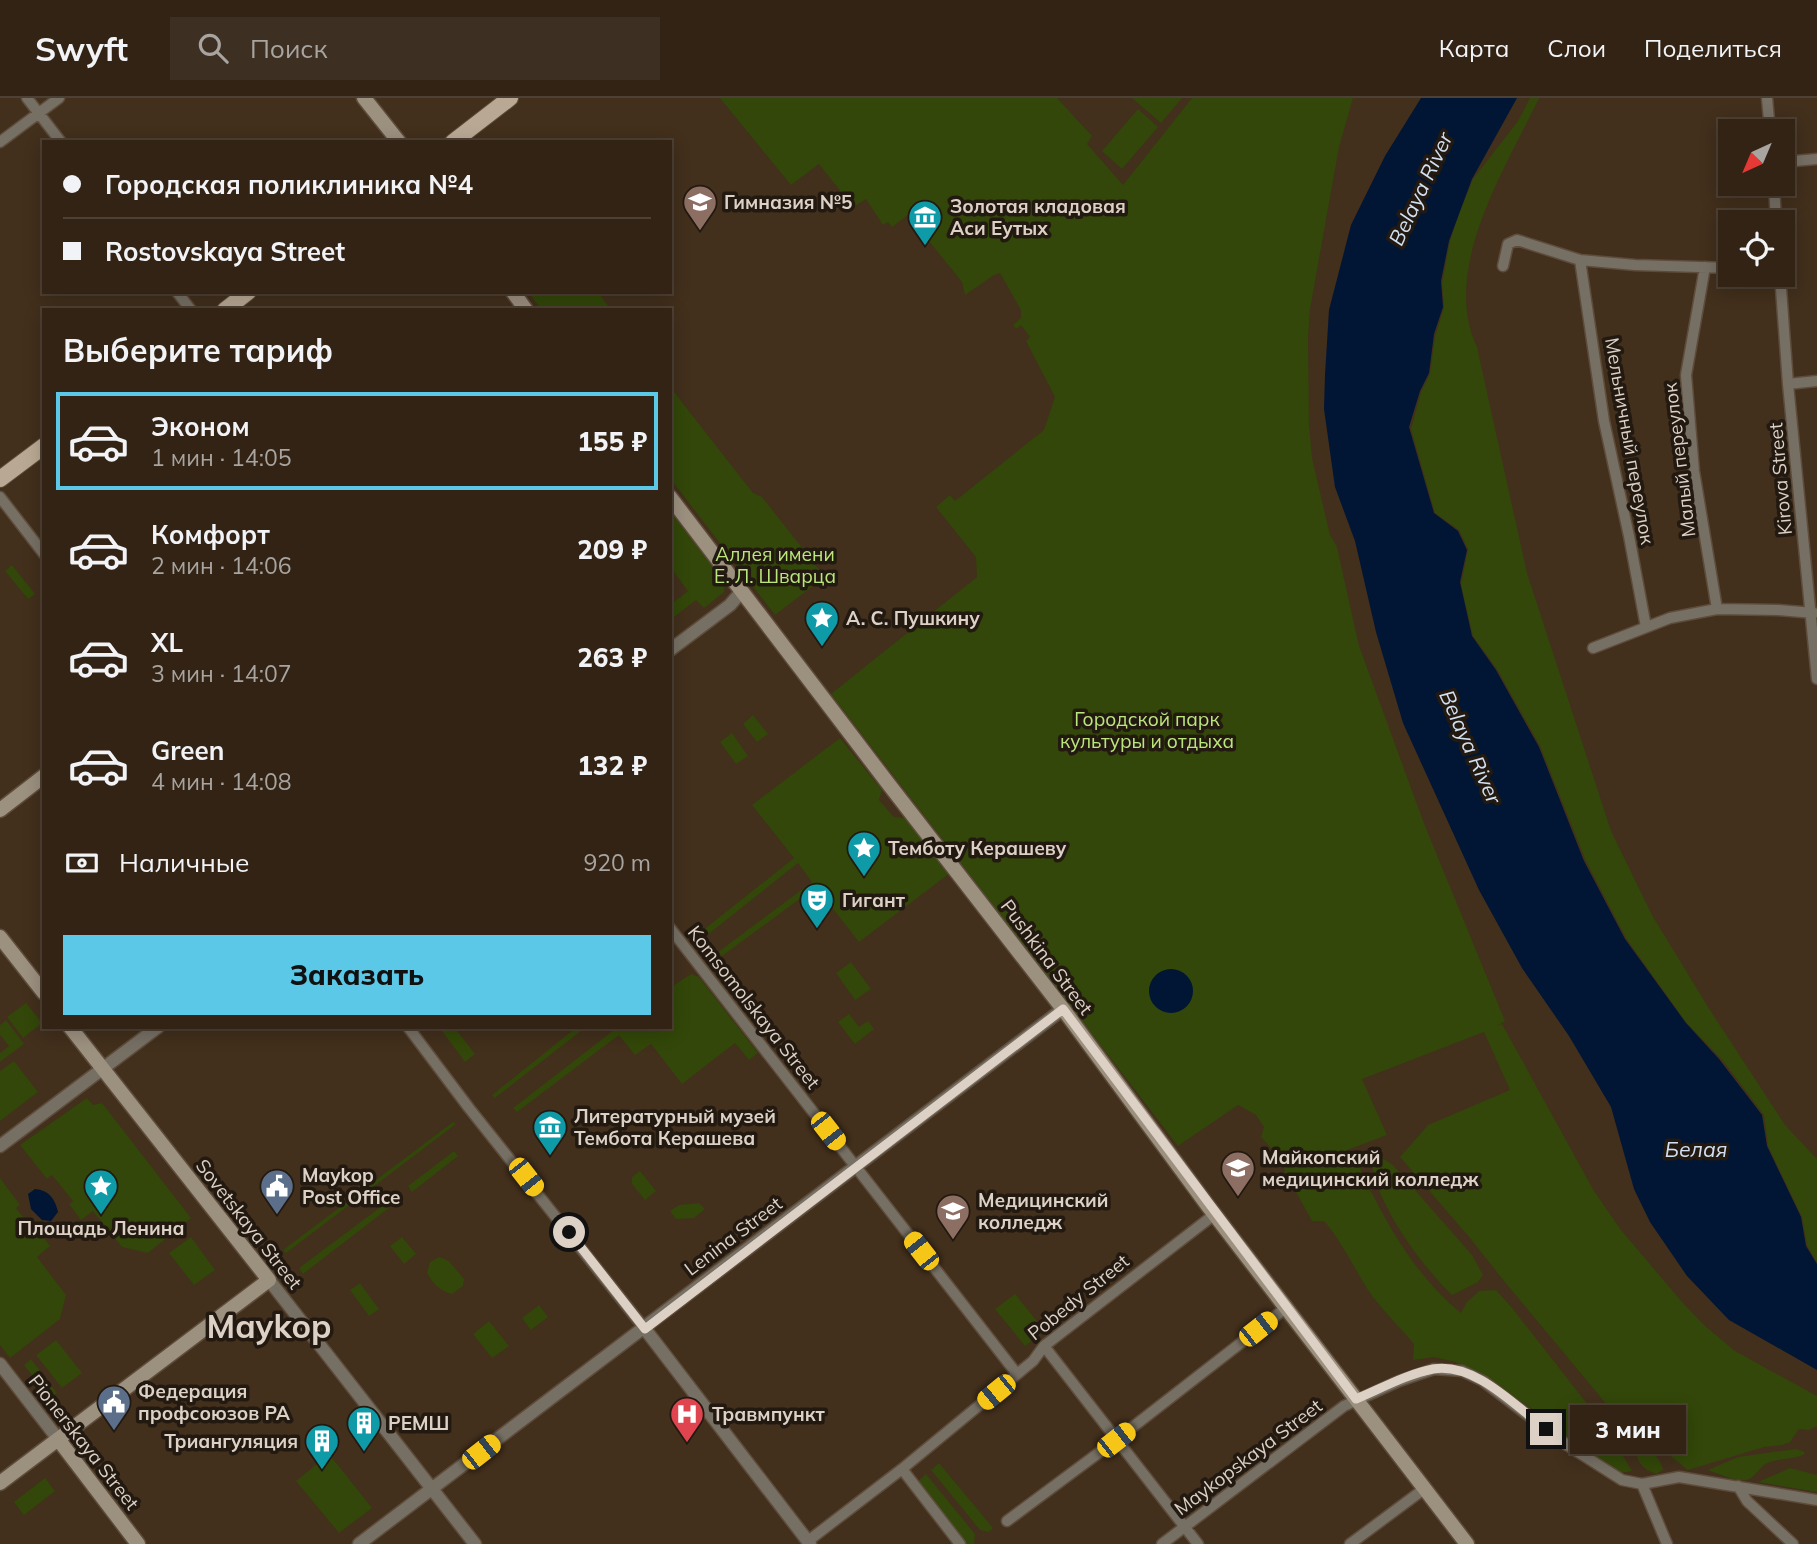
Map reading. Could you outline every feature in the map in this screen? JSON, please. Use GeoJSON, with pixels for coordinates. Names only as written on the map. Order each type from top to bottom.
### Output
{"type":"FeatureCollection","features":[{"type":"Feature","properties":{"kind":"main road"},"geometry":{"type":"LineString","coordinates":[[364,98],[397,140]]}},
{"type":"Feature","properties":{"kind":"main road"},"geometry":{"type":"LineString","coordinates":[[456,140],[510,98]]}},
{"type":"Feature","properties":{"kind":"main road"},"geometry":{"type":"LineString","coordinates":[[228,308],[245,294]]}},
{"type":"Feature","properties":{"kind":"main road"},"geometry":{"type":"LineString","coordinates":[[0,479],[42,448]]}},
{"type":"Feature","properties":{"kind":"main road","name":"Pushkina Street"},"geometry":{"type":"LineString","coordinates":[[672,500],[743,591],[895,801],[1063,1009],[1215,1214],[1467,1544]]}},
{"type":"Feature","properties":{"kind":"main road"},"geometry":{"type":"LineString","coordinates":[[0,810],[42,778]]}},
{"type":"Feature","properties":{"kind":"main road"},"geometry":{"type":"LineString","coordinates":[[0,937],[42,990]]}},
{"type":"Feature","properties":{"kind":"main road","name":"Sovetskaya Street"},"geometry":{"type":"LineString","coordinates":[[72,1029],[269,1280]]}},
{"type":"Feature","properties":{"kind":"main road"},"geometry":{"type":"LineString","coordinates":[[0,1483],[269,1280]]}},
{"type":"Feature","properties":{"kind":"main road","name":"Pionerskaya Street"},"geometry":{"type":"LineString","coordinates":[[58,1440],[138,1544]]}},
{"type":"Feature","properties":{"kind":"street"},"geometry":{"type":"LineString","coordinates":[[27,98],[59,140]]}},
{"type":"Feature","properties":{"kind":"street"},"geometry":{"type":"LineString","coordinates":[[0,142],[59,98]]}},
{"type":"Feature","properties":{"kind":"street"},"geometry":{"type":"LineString","coordinates":[[1767,98],[1769,119]]}},
{"type":"Feature","properties":{"kind":"street"},"geometry":{"type":"LineString","coordinates":[[1796,161],[1817,159]]}},
{"type":"Feature","properties":{"kind":"street"},"geometry":{"type":"LineString","coordinates":[[1503,266],[1507,246],[1515,240],[1580,260],[1718,268]]}},
{"type":"Feature","properties":{"kind":"street","name":"Мельничный переулок"},"geometry":{"type":"LineString","coordinates":[[1580,260],[1604,421],[1646,627]]}},
{"type":"Feature","properties":{"kind":"street","name":"Малый переулок"},"geometry":{"type":"LineString","coordinates":[[1704,267],[1686,375],[1694,471],[1717,609]]}},
{"type":"Feature","properties":{"kind":"street","name":"Kirova Street"},"geometry":{"type":"LineString","coordinates":[[1781,287],[1817,679]]}},
{"type":"Feature","properties":{"kind":"street"},"geometry":{"type":"LineString","coordinates":[[179,294],[189,308]]}},
{"type":"Feature","properties":{"kind":"street"},"geometry":{"type":"LineString","coordinates":[[1788,384],[1817,381]]}},
{"type":"Feature","properties":{"kind":"street"},"geometry":{"type":"LineString","coordinates":[[0,497],[42,551]]}},
{"type":"Feature","properties":{"kind":"street"},"geometry":{"type":"LineString","coordinates":[[672,648],[730,605],[743,591]]}},
{"type":"Feature","properties":{"kind":"street"},"geometry":{"type":"LineString","coordinates":[[1593,648],[1670,618],[1717,609],[1813,613]]}},
{"type":"Feature","properties":{"kind":"street","name":"Komsomolskaya Street"},"geometry":{"type":"LineString","coordinates":[[672,931],[1017,1374]]}},
{"type":"Feature","properties":{"kind":"street","name":"Lenina Street"},"geometry":{"type":"LineString","coordinates":[[359,1544],[1063,1009]]}},
{"type":"Feature","properties":{"kind":"street"},"geometry":{"type":"LineString","coordinates":[[0,1146],[155,1029]]}},
{"type":"Feature","properties":{"kind":"street"},"geometry":{"type":"LineString","coordinates":[[410,1029],[645,1329],[807,1543]]}},
{"type":"Feature","properties":{"kind":"street","name":"Pobedy Street"},"geometry":{"type":"LineString","coordinates":[[807,1543],[1033,1361],[1044,1346],[1215,1214]]}},
{"type":"Feature","properties":{"kind":"street","name":"Sovetskaya Street"},"geometry":{"type":"LineString","coordinates":[[269,1280],[475,1544]]}},
{"type":"Feature","properties":{"kind":"street"},"geometry":{"type":"LineString","coordinates":[[1007,1521],[1287,1307]]}},
{"type":"Feature","properties":{"kind":"street"},"geometry":{"type":"LineString","coordinates":[[1044,1346],[1198,1544]]}},
{"type":"Feature","properties":{"kind":"street","name":"Pionerskaya Street"},"geometry":{"type":"LineString","coordinates":[[0,1364],[58,1440]]}},
{"type":"Feature","properties":{"kind":"street","name":"Maykopskaya Street"},"geometry":{"type":"LineString","coordinates":[[1162,1544],[1343,1406],[1434,1369],[1462,1371],[1483,1381],[1567,1445],[1622,1480],[1642,1484]]}},
{"type":"Feature","properties":{"kind":"street"},"geometry":{"type":"LineString","coordinates":[[902,1469],[960,1544]]}},
{"type":"Feature","properties":{"kind":"street"},"geometry":{"type":"LineString","coordinates":[[1667,1544],[1642,1484],[1679,1477],[1817,1500]]}},
{"type":"Feature","properties":{"kind":"street"},"geometry":{"type":"LineString","coordinates":[[1738,1486],[1747,1501],[1793,1544]]}},
{"type":"Feature","properties":{"kind":"street"},"geometry":{"type":"LineString","coordinates":[[1350,1544],[1424,1489]]}},
{"type":"Feature","properties":{"kind":"green space","name":"Городской парк культуры и отдыха"},"geometry":{"type":"Polygon","coordinates":[[[720,98],[1057,98],[1092,136],[1087,144],[1123,185],[1192,98],[1353,98],[1339,147],[1310,309],[1308,338],[1312,458],[1330,535],[1337,547],[1359,646],[1425,826],[1505,1021],[1497,1026],[1502,1024],[1594,1191],[1621,1230],[1704,1325],[1735,1351],[1817,1396],[1817,1426],[1809,1430],[1799,1429],[1790,1442],[1782,1445],[1764,1447],[1688,1470],[1608,1406],[1400,1157],[1428,1125],[1510,1090],[1484,1032],[1362,1079],[1387,1135],[1334,1155],[1341,1163],[1360,1165],[1366,1183],[1402,1246],[1435,1289],[1461,1313],[1467,1302],[1479,1291],[1496,1290],[1595,1414],[1598,1431],[1623,1456],[1632,1471],[1620,1473],[1568,1439],[1546,1418],[1473,1370],[1434,1357],[1413,1360],[1414,1344],[1373,1297],[1324,1221],[1312,1221],[1285,1172],[1283,1161],[1261,1137],[1264,1127],[1256,1115],[1238,1105],[1178,1146],[831,694],[977,577],[976,557],[936,507],[950,495],[955,501],[1044,430],[1055,397],[1026,341],[1030,337],[1021,325],[1016,329],[1013,325],[1021,318],[1021,310],[1000,273],[965,295],[962,282],[908,215],[892,227],[888,222],[883,225],[866,199],[853,207],[819,164],[791,185],[720,98]]]}},
{"type":"Feature","properties":{"kind":"green space"},"geometry":{"type":"Polygon","coordinates":[[[1132,98],[1182,98],[1161,123],[1132,98]]]}},
{"type":"Feature","properties":{"kind":"green space"},"geometry":{"type":"Polygon","coordinates":[[[1530,98],[1539,98],[1482,219],[1466,285],[1468,317],[1527,573],[1611,831],[1652,915],[1785,1125],[1817,1159],[1817,1263],[1807,1245],[1802,1217],[1768,1146],[1764,1115],[1724,1062],[1685,1021],[1626,938],[1586,861],[1540,746],[1497,669],[1473,636],[1461,585],[1468,549],[1459,530],[1435,513],[1411,429],[1421,392],[1430,374],[1435,337],[1444,307],[1442,283],[1458,216],[1473,179],[1518,121],[1530,98]]]}},
{"type":"Feature","properties":{"kind":"green space"},"geometry":{"type":"Polygon","coordinates":[[[1138,109],[1158,127],[1122,169],[1102,151],[1138,109]]]}},
{"type":"Feature","properties":{"kind":"green space"},"geometry":{"type":"Polygon","coordinates":[[[530,294],[599,294],[610,308],[540,308],[530,294]]]}},
{"type":"Feature","properties":{"kind":"green space","name":"Аллея имени Е. Л. Шварца"},"geometry":{"type":"Polygon","coordinates":[[[672,390],[753,493],[762,497],[825,577],[775,615],[672,481],[672,390]]]}},
{"type":"Feature","properties":{"kind":"green space"},"geometry":{"type":"Polygon","coordinates":[[[672,514],[725,583],[724,592],[704,608],[696,600],[672,618],[672,603],[688,591],[674,572],[672,574],[672,514]]]}},
{"type":"Feature","properties":{"kind":"green space"},"geometry":{"type":"Polygon","coordinates":[[[12,565],[35,594],[28,599],[5,571],[12,565]]]}},
{"type":"Feature","properties":{"kind":"green space"},"geometry":{"type":"Polygon","coordinates":[[[753,715],[768,734],[757,742],[743,724],[753,715]]]}},
{"type":"Feature","properties":{"kind":"green space"},"geometry":{"type":"Polygon","coordinates":[[[732,733],[748,756],[736,764],[720,742],[732,733]]]}},
{"type":"Feature","properties":{"kind":"green space"},"geometry":{"type":"Polygon","coordinates":[[[840,738],[882,790],[879,800],[894,817],[907,818],[950,873],[859,942],[816,887],[722,956],[718,952],[812,882],[798,863],[706,936],[702,931],[794,858],[752,805],[840,738]]]}},
{"type":"Feature","properties":{"kind":"green space"},"geometry":{"type":"Polygon","coordinates":[[[851,962],[871,989],[855,1000],[836,973],[851,962]]]}},
{"type":"Feature","properties":{"kind":"green space"},"geometry":{"type":"Polygon","coordinates":[[[691,974],[699,977],[758,1053],[749,1060],[735,1043],[682,1084],[651,1044],[635,1055],[619,1035],[517,1112],[513,1108],[615,1029],[672,1029],[672,987],[691,974]]]}},
{"type":"Feature","properties":{"kind":"green space"},"geometry":{"type":"Polygon","coordinates":[[[26,1003],[42,1023],[23,1038],[7,1017],[26,1003]]]}},
{"type":"Feature","properties":{"kind":"green space"},"geometry":{"type":"Polygon","coordinates":[[[849,1014],[859,1027],[868,1021],[874,1029],[855,1044],[838,1022],[849,1014]]]}},
{"type":"Feature","properties":{"kind":"green space"},"geometry":{"type":"Polygon","coordinates":[[[6,1020],[24,1044],[0,1062],[0,1053],[9,1046],[0,1035],[0,1025],[6,1020]]]}},
{"type":"Feature","properties":{"kind":"green space"},"geometry":{"type":"Polygon","coordinates":[[[440,1029],[456,1029],[475,1054],[465,1062],[440,1029]]]}},
{"type":"Feature","properties":{"kind":"green space"},"geometry":{"type":"Polygon","coordinates":[[[574,1029],[583,1029],[495,1098],[492,1095],[574,1029]]]}},
{"type":"Feature","properties":{"kind":"green space"},"geometry":{"type":"Polygon","coordinates":[[[14,1061],[38,1092],[0,1121],[0,1071],[14,1061]]]}},
{"type":"Feature","properties":{"kind":"green space"},"geometry":{"type":"Polygon","coordinates":[[[87,1098],[93,1105],[102,1103],[191,1218],[148,1253],[122,1247],[93,1211],[81,1220],[69,1204],[73,1201],[52,1175],[47,1179],[20,1145],[87,1098]]]}},
{"type":"Feature","properties":{"kind":"green space"},"geometry":{"type":"Polygon","coordinates":[[[453,1122],[456,1124],[286,1253],[283,1250],[453,1122]]]}},
{"type":"Feature","properties":{"kind":"green space"},"geometry":{"type":"Polygon","coordinates":[[[454,1151],[458,1156],[412,1192],[408,1186],[454,1151]]]}},
{"type":"Feature","properties":{"kind":"green space"},"geometry":{"type":"Polygon","coordinates":[[[1379,1156],[1393,1165],[1472,1255],[1483,1275],[1478,1282],[1452,1295],[1415,1253],[1392,1218],[1376,1182],[1372,1166],[1379,1156]]]}},
{"type":"Feature","properties":{"kind":"green space"},"geometry":{"type":"Polygon","coordinates":[[[640,1171],[656,1191],[645,1200],[632,1184],[632,1177],[640,1171]]]}},
{"type":"Feature","properties":{"kind":"green space"},"geometry":{"type":"Polygon","coordinates":[[[0,1178],[20,1205],[16,1208],[33,1230],[36,1227],[50,1246],[37,1257],[66,1295],[60,1319],[10,1358],[0,1345],[0,1178]]]}},
{"type":"Feature","properties":{"kind":"green space"},"geometry":{"type":"Polygon","coordinates":[[[390,1200],[394,1204],[303,1274],[299,1268],[390,1200]]]}},
{"type":"Feature","properties":{"kind":"green space"},"geometry":{"type":"Polygon","coordinates":[[[699,1203],[705,1209],[694,1218],[676,1219],[670,1211],[679,1205],[699,1203]]]}},
{"type":"Feature","properties":{"kind":"green space"},"geometry":{"type":"Polygon","coordinates":[[[191,1237],[215,1270],[194,1285],[169,1253],[191,1237]]]}},
{"type":"Feature","properties":{"kind":"green space"},"geometry":{"type":"Polygon","coordinates":[[[402,1237],[416,1254],[404,1264],[390,1246],[402,1237]]]}},
{"type":"Feature","properties":{"kind":"green space"},"geometry":{"type":"Polygon","coordinates":[[[439,1257],[449,1261],[464,1279],[463,1286],[452,1294],[437,1286],[427,1273],[430,1262],[439,1257]]]}},
{"type":"Feature","properties":{"kind":"green space"},"geometry":{"type":"Polygon","coordinates":[[[360,1283],[379,1309],[369,1316],[350,1290],[360,1283]]]}},
{"type":"Feature","properties":{"kind":"green space"},"geometry":{"type":"Polygon","coordinates":[[[1015,1294],[1045,1331],[1025,1346],[995,1309],[1015,1294]]]}},
{"type":"Feature","properties":{"kind":"green space"},"geometry":{"type":"Polygon","coordinates":[[[539,1305],[548,1317],[531,1330],[522,1318],[539,1305]]]}},
{"type":"Feature","properties":{"kind":"green space"},"geometry":{"type":"Polygon","coordinates":[[[489,1321],[509,1346],[492,1358],[473,1334],[489,1321]]]}},
{"type":"Feature","properties":{"kind":"green space"},"geometry":{"type":"Polygon","coordinates":[[[56,1340],[82,1373],[62,1388],[36,1355],[56,1340]]]}},
{"type":"Feature","properties":{"kind":"green space"},"geometry":{"type":"Polygon","coordinates":[[[31,1359],[57,1393],[50,1398],[24,1365],[31,1359]]]}},
{"type":"Feature","properties":{"kind":"green space"},"geometry":{"type":"Polygon","coordinates":[[[1642,1446],[1660,1461],[1663,1469],[1657,1474],[1645,1469],[1640,1463],[1637,1450],[1642,1446]]]}},
{"type":"Feature","properties":{"kind":"green space"},"geometry":{"type":"Polygon","coordinates":[[[1795,1449],[1805,1454],[1767,1463],[1746,1480],[1730,1478],[1708,1470],[1738,1457],[1795,1449]]]}},
{"type":"Feature","properties":{"kind":"green space"},"geometry":{"type":"Polygon","coordinates":[[[329,1454],[372,1508],[339,1533],[296,1481],[329,1454]]]}},
{"type":"Feature","properties":{"kind":"green space"},"geometry":{"type":"Polygon","coordinates":[[[939,1463],[993,1528],[989,1532],[980,1530],[931,1470],[939,1463]]]}},
{"type":"Feature","properties":{"kind":"green space"},"geometry":{"type":"Polygon","coordinates":[[[1790,1468],[1817,1475],[1817,1492],[1758,1482],[1790,1468]]]}},
{"type":"Feature","properties":{"kind":"green space"},"geometry":{"type":"Polygon","coordinates":[[[926,1474],[975,1534],[974,1544],[964,1544],[916,1483],[926,1474]]]}},
{"type":"Feature","properties":{"kind":"green space"},"geometry":{"type":"Polygon","coordinates":[[[45,1478],[55,1491],[24,1515],[14,1502],[45,1478]]]}},
{"type":"Feature","properties":{"kind":"water","name":"Белая"},"geometry":{"type":"Polygon","coordinates":[[[1421,98],[1517,98],[1472,179],[1449,241],[1441,281],[1443,307],[1434,334],[1429,373],[1420,391],[1409,427],[1434,513],[1458,531],[1467,550],[1460,582],[1472,636],[1496,670],[1539,747],[1584,861],[1625,939],[1686,1023],[1719,1059],[1762,1115],[1767,1146],[1801,1217],[1806,1246],[1817,1264],[1817,1370],[1729,1320],[1687,1276],[1650,1222],[1634,1189],[1611,1107],[1569,1036],[1522,968],[1479,890],[1403,723],[1376,632],[1355,541],[1335,487],[1324,409],[1329,310],[1351,225],[1385,156],[1421,98]]]}},
{"type":"Feature","properties":{"kind":"water"},"geometry":{"type":"Polygon","coordinates":[[[1171,969],[1180,970],[1187,975],[1192,982],[1192,1000],[1187,1007],[1180,1012],[1171,1013],[1162,1012],[1155,1007],[1150,1000],[1149,991],[1150,982],[1155,975],[1162,970],[1171,969]]]}},
{"type":"Feature","properties":{"kind":"water"},"geometry":{"type":"Polygon","coordinates":[[[35,1189],[48,1193],[55,1203],[58,1212],[51,1221],[42,1220],[31,1209],[28,1194],[35,1189]]]}},
{"type":"Feature","properties":{"kind":"place","name":"Гимназия №5"},"geometry":{"type":"Point","coordinates":[700,232]}},
{"type":"Feature","properties":{"kind":"place","name":"Золотая кладовая Аси Еутых"},"geometry":{"type":"Point","coordinates":[925,247]}},
{"type":"Feature","properties":{"kind":"place","name":"А. С. Пушкину"},"geometry":{"type":"Point","coordinates":[822,648]}},
{"type":"Feature","properties":{"kind":"place","name":"Темботу Керашеву"},"geometry":{"type":"Point","coordinates":[864,878]}},
{"type":"Feature","properties":{"kind":"place","name":"Гигант"},"geometry":{"type":"Point","coordinates":[817,930]}},
{"type":"Feature","properties":{"kind":"place","name":"Литературный музей Тембота Керашева"},"geometry":{"type":"Point","coordinates":[550,1157]}},
{"type":"Feature","properties":{"kind":"place","name":"Майкопский медицинский колледж"},"geometry":{"type":"Point","coordinates":[1238,1198]}},
{"type":"Feature","properties":{"kind":"place","name":"Площадь Ленина"},"geometry":{"type":"Point","coordinates":[101,1216]}},
{"type":"Feature","properties":{"kind":"place","name":"Maykop Post Office"},"geometry":{"type":"Point","coordinates":[277,1216]}},
{"type":"Feature","properties":{"kind":"place","name":"Медицинский колледж"},"geometry":{"type":"Point","coordinates":[953,1241]}},
{"type":"Feature","properties":{"kind":"place","name":"Федерация профсоюзов РА"},"geometry":{"type":"Point","coordinates":[114,1432]}},
{"type":"Feature","properties":{"kind":"place","name":"Травмпункт"},"geometry":{"type":"Point","coordinates":[687,1444]}},
{"type":"Feature","properties":{"kind":"place","name":"РЕМШ"},"geometry":{"type":"Point","coordinates":[364,1453]}},
{"type":"Feature","properties":{"kind":"place","name":"Триангуляция"},"geometry":{"type":"Point","coordinates":[322,1471]}},
{"type":"Feature","properties":{"kind":"district","name":"Maykop"},"geometry":{"type":"Point","coordinates":[269,1326]}},
{"type":"Feature","properties":{"kind":"route"},"geometry":{"type":"LineString","coordinates":[[569,1232],[645,1329],[1063,1009],[1356,1399],[1434,1369],[1462,1371],[1483,1381],[1546,1429]]}},
{"type":"Feature","properties":{"kind":"water label","name":"Belaya River"},"geometry":{"type":"Point","coordinates":[1421,189]}},
{"type":"Feature","properties":{"kind":"water label","name":"Belaya River"},"geometry":{"type":"Point","coordinates":[1470,747]}}]}
